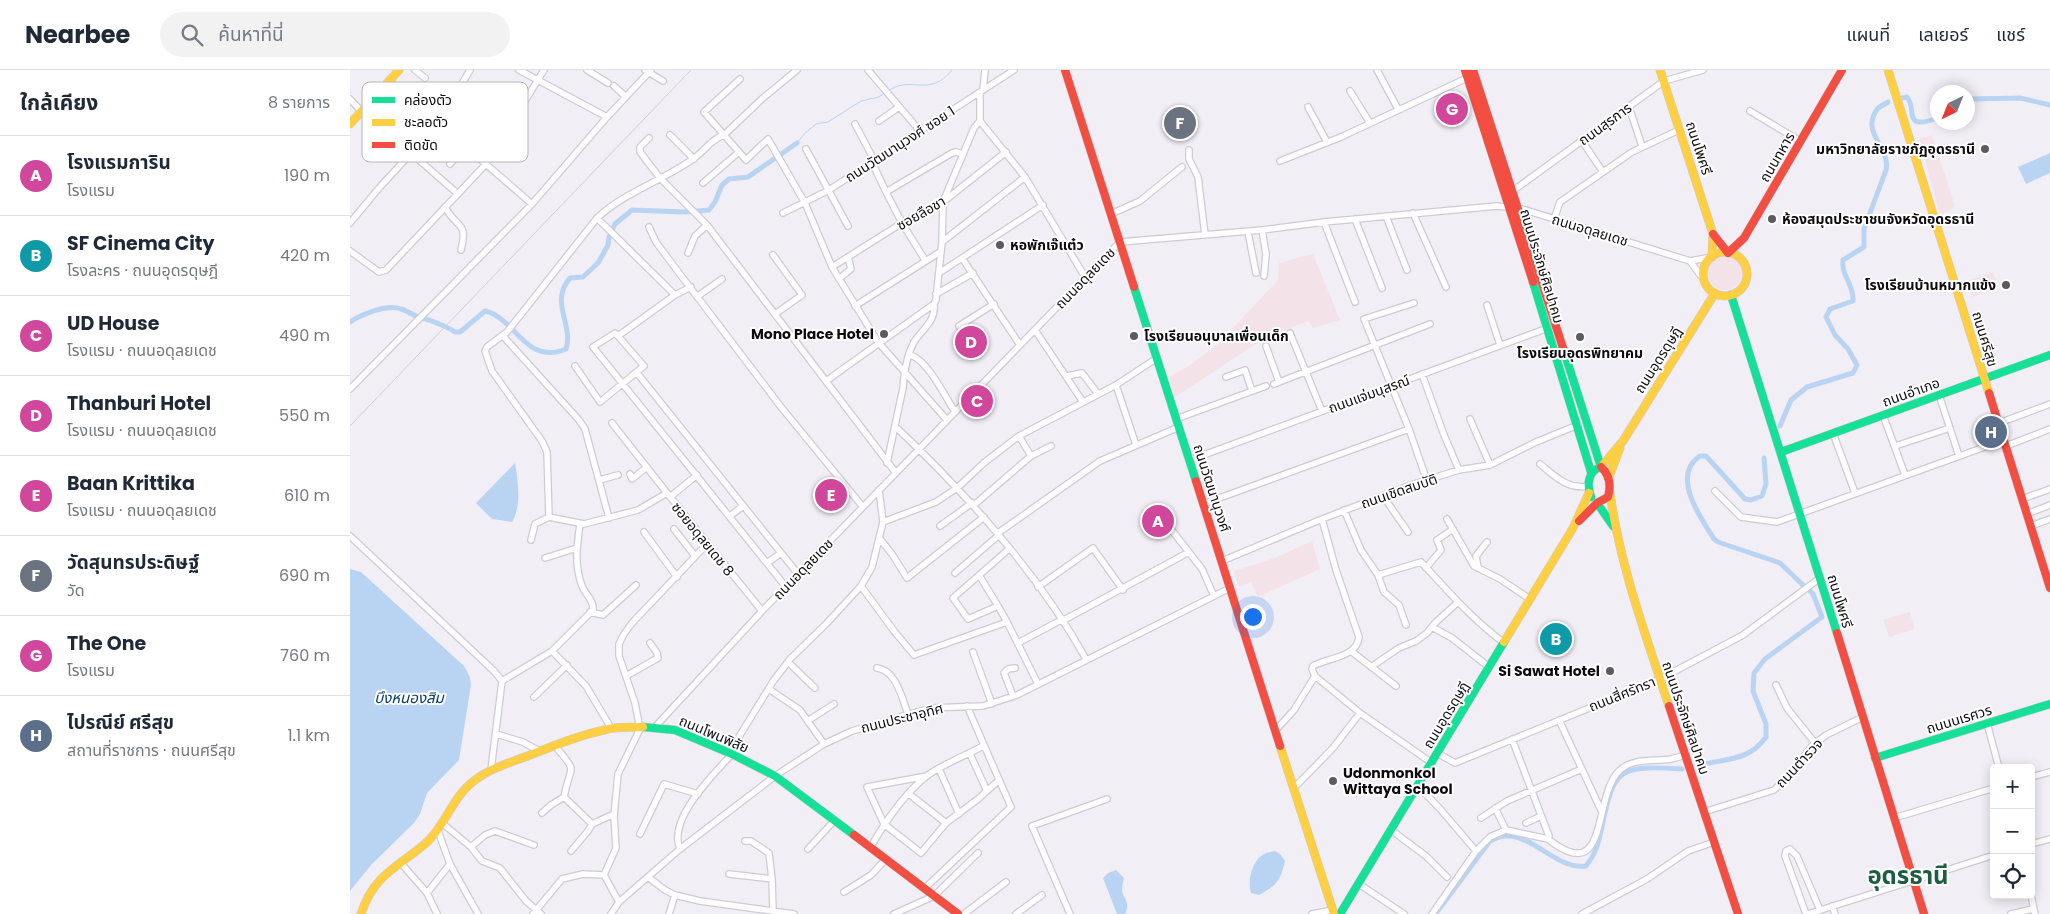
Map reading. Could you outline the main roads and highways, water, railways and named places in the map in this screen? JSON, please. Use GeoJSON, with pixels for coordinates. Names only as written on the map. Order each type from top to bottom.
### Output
{"type":"FeatureCollection","features":[{"type":"Feature","properties":{"kind":"water"},"geometry":{"type":"Polygon","coordinates":[[[2050,153],[2050,173],[2026,184],[2018,167],[2050,153]]]}},
{"type":"Feature","properties":{"kind":"water"},"geometry":{"type":"Polygon","coordinates":[[[515,463],[518,501],[515,515],[512,522],[492,519],[476,503],[515,463]]]}},
{"type":"Feature","properties":{"kind":"water","name":"บึงหนองสิม"},"geometry":{"type":"Polygon","coordinates":[[[350,569],[361,572],[464,666],[470,677],[471,685],[459,760],[427,793],[420,814],[414,823],[372,864],[350,891],[350,569]]]}},
{"type":"Feature","properties":{"kind":"water"},"geometry":{"type":"Polygon","coordinates":[[[1275,851],[1285,861],[1277,882],[1270,889],[1259,895],[1251,893],[1250,877],[1256,861],[1265,853],[1275,851]]]}},
{"type":"Feature","properties":{"kind":"water"},"geometry":{"type":"Polygon","coordinates":[[[1116,870],[1124,878],[1122,891],[1127,906],[1125,914],[1117,914],[1103,878],[1108,873],[1116,870]]]}},
{"type":"Feature","properties":{"kind":"waterway"},"geometry":{"type":"LineString","coordinates":[[888,91],[896,86],[936,83],[944,79],[952,70]]}},
{"type":"Feature","properties":{"kind":"waterway"},"geometry":{"type":"LineString","coordinates":[[797,143],[816,124],[828,122],[861,101],[879,97],[884,93]]}},
{"type":"Feature","properties":{"kind":"waterway"},"geometry":{"type":"LineString","coordinates":[[1902,98],[1907,97],[1910,102],[1915,120],[1919,122],[1930,120]]}},
{"type":"Feature","properties":{"kind":"waterway"},"geometry":{"type":"LineString","coordinates":[[1975,99],[2020,98],[2050,105]]}},
{"type":"Feature","properties":{"kind":"waterway"},"geometry":{"type":"LineString","coordinates":[[1780,426],[1791,400],[1807,387],[1853,373],[1857,365],[1848,349],[1835,335],[1826,317],[1830,309],[1853,301],[1852,290],[1844,271],[1843,260],[1864,247],[1864,229],[1886,170],[1884,154],[1872,125],[1873,117],[1878,108],[1888,102]]}},
{"type":"Feature","properties":{"kind":"waterway"},"geometry":{"type":"LineString","coordinates":[[350,322],[375,311],[395,308],[440,324],[455,332],[460,332],[485,311],[496,315],[522,339],[540,351],[552,353],[566,349],[568,340],[562,305],[564,287],[570,278],[583,277],[598,263],[608,245],[609,237],[615,224],[632,210],[684,212],[709,210],[715,202],[722,185],[729,179],[748,177],[797,143]]}},
{"type":"Feature","properties":{"kind":"waterway"},"geometry":{"type":"LineString","coordinates":[[1764,458],[1766,484],[1762,496],[1751,500],[1745,499],[1706,456],[1700,456],[1691,464],[1688,474],[1688,486],[1691,497],[1714,539],[1780,563],[1803,585]]}},
{"type":"Feature","properties":{"kind":"waterway"},"geometry":{"type":"LineString","coordinates":[[1701,765],[1745,755],[1752,751],[1766,737],[1766,724],[1753,691],[1754,673],[1765,659],[1822,617],[1813,594],[1809,590]]}},
{"type":"Feature","properties":{"kind":"waterway"},"geometry":{"type":"LineString","coordinates":[[1437,912],[1490,841],[1503,836],[1527,841],[1574,866],[1586,866],[1592,858],[1597,845],[1610,794],[1615,783],[1622,775],[1631,770],[1644,768],[1682,769]]}},
{"type":"Feature","properties":{"kind":"railway"},"geometry":{"type":"LineString","coordinates":[[350,426],[691,70]]}},
{"type":"Feature","properties":{"kind":"place","name":"The One"},"geometry":{"type":"Point","coordinates":[1452,109]}},
{"type":"Feature","properties":{"kind":"place","name":"วัดสุนทรประดิษฐ์"},"geometry":{"type":"Point","coordinates":[1180,123]}},
{"type":"Feature","properties":{"kind":"place","name":"มหาวิทยาลัยราชภัฏอุดรธานี"},"geometry":{"type":"Point","coordinates":[1985,149]}},
{"type":"Feature","properties":{"kind":"place","name":"ห้องสมุดประชาชนจังหวัดอุดรธานี"},"geometry":{"type":"Point","coordinates":[1772,219]}},
{"type":"Feature","properties":{"kind":"place","name":"หอพักเจ๊แต๋ว"},"geometry":{"type":"Point","coordinates":[1000,245]}},
{"type":"Feature","properties":{"kind":"place","name":"โรงเรียนบ้านหมากแข้ง"},"geometry":{"type":"Point","coordinates":[2006,285]}},
{"type":"Feature","properties":{"kind":"place","name":"Mono Place Hotel"},"geometry":{"type":"Point","coordinates":[884,334]}},
{"type":"Feature","properties":{"kind":"place","name":"โรงเรียนอนุบาลเพื่อนเด็ก"},"geometry":{"type":"Point","coordinates":[1134,336]}},
{"type":"Feature","properties":{"kind":"place","name":"โรงเรียนอุดรพิทยาคม"},"geometry":{"type":"Point","coordinates":[1580,337]}},
{"type":"Feature","properties":{"kind":"place","name":"Thanburi Hotel"},"geometry":{"type":"Point","coordinates":[971,342]}},
{"type":"Feature","properties":{"kind":"place","name":"UD House"},"geometry":{"type":"Point","coordinates":[977,401]}},
{"type":"Feature","properties":{"kind":"place","name":"ไปรณีย์ ศรีสุข"},"geometry":{"type":"Point","coordinates":[1991,432]}},
{"type":"Feature","properties":{"kind":"place","name":"Baan Krittika"},"geometry":{"type":"Point","coordinates":[831,495]}},
{"type":"Feature","properties":{"kind":"place","name":"โรงแรมการิน"},"geometry":{"type":"Point","coordinates":[1158,521]}},
{"type":"Feature","properties":{"kind":"place","name":"SF Cinema City"},"geometry":{"type":"Point","coordinates":[1556,639]}},
{"type":"Feature","properties":{"kind":"place","name":"Si Sawat Hotel"},"geometry":{"type":"Point","coordinates":[1610,671]}},
{"type":"Feature","properties":{"kind":"place","name":"Udonmonkol Wittaya School"},"geometry":{"type":"Point","coordinates":[1333,781]}},
{"type":"Feature","properties":{"kind":"district","name":"อุดรธานี"},"geometry":{"type":"Point","coordinates":[1908,876]}}]}
